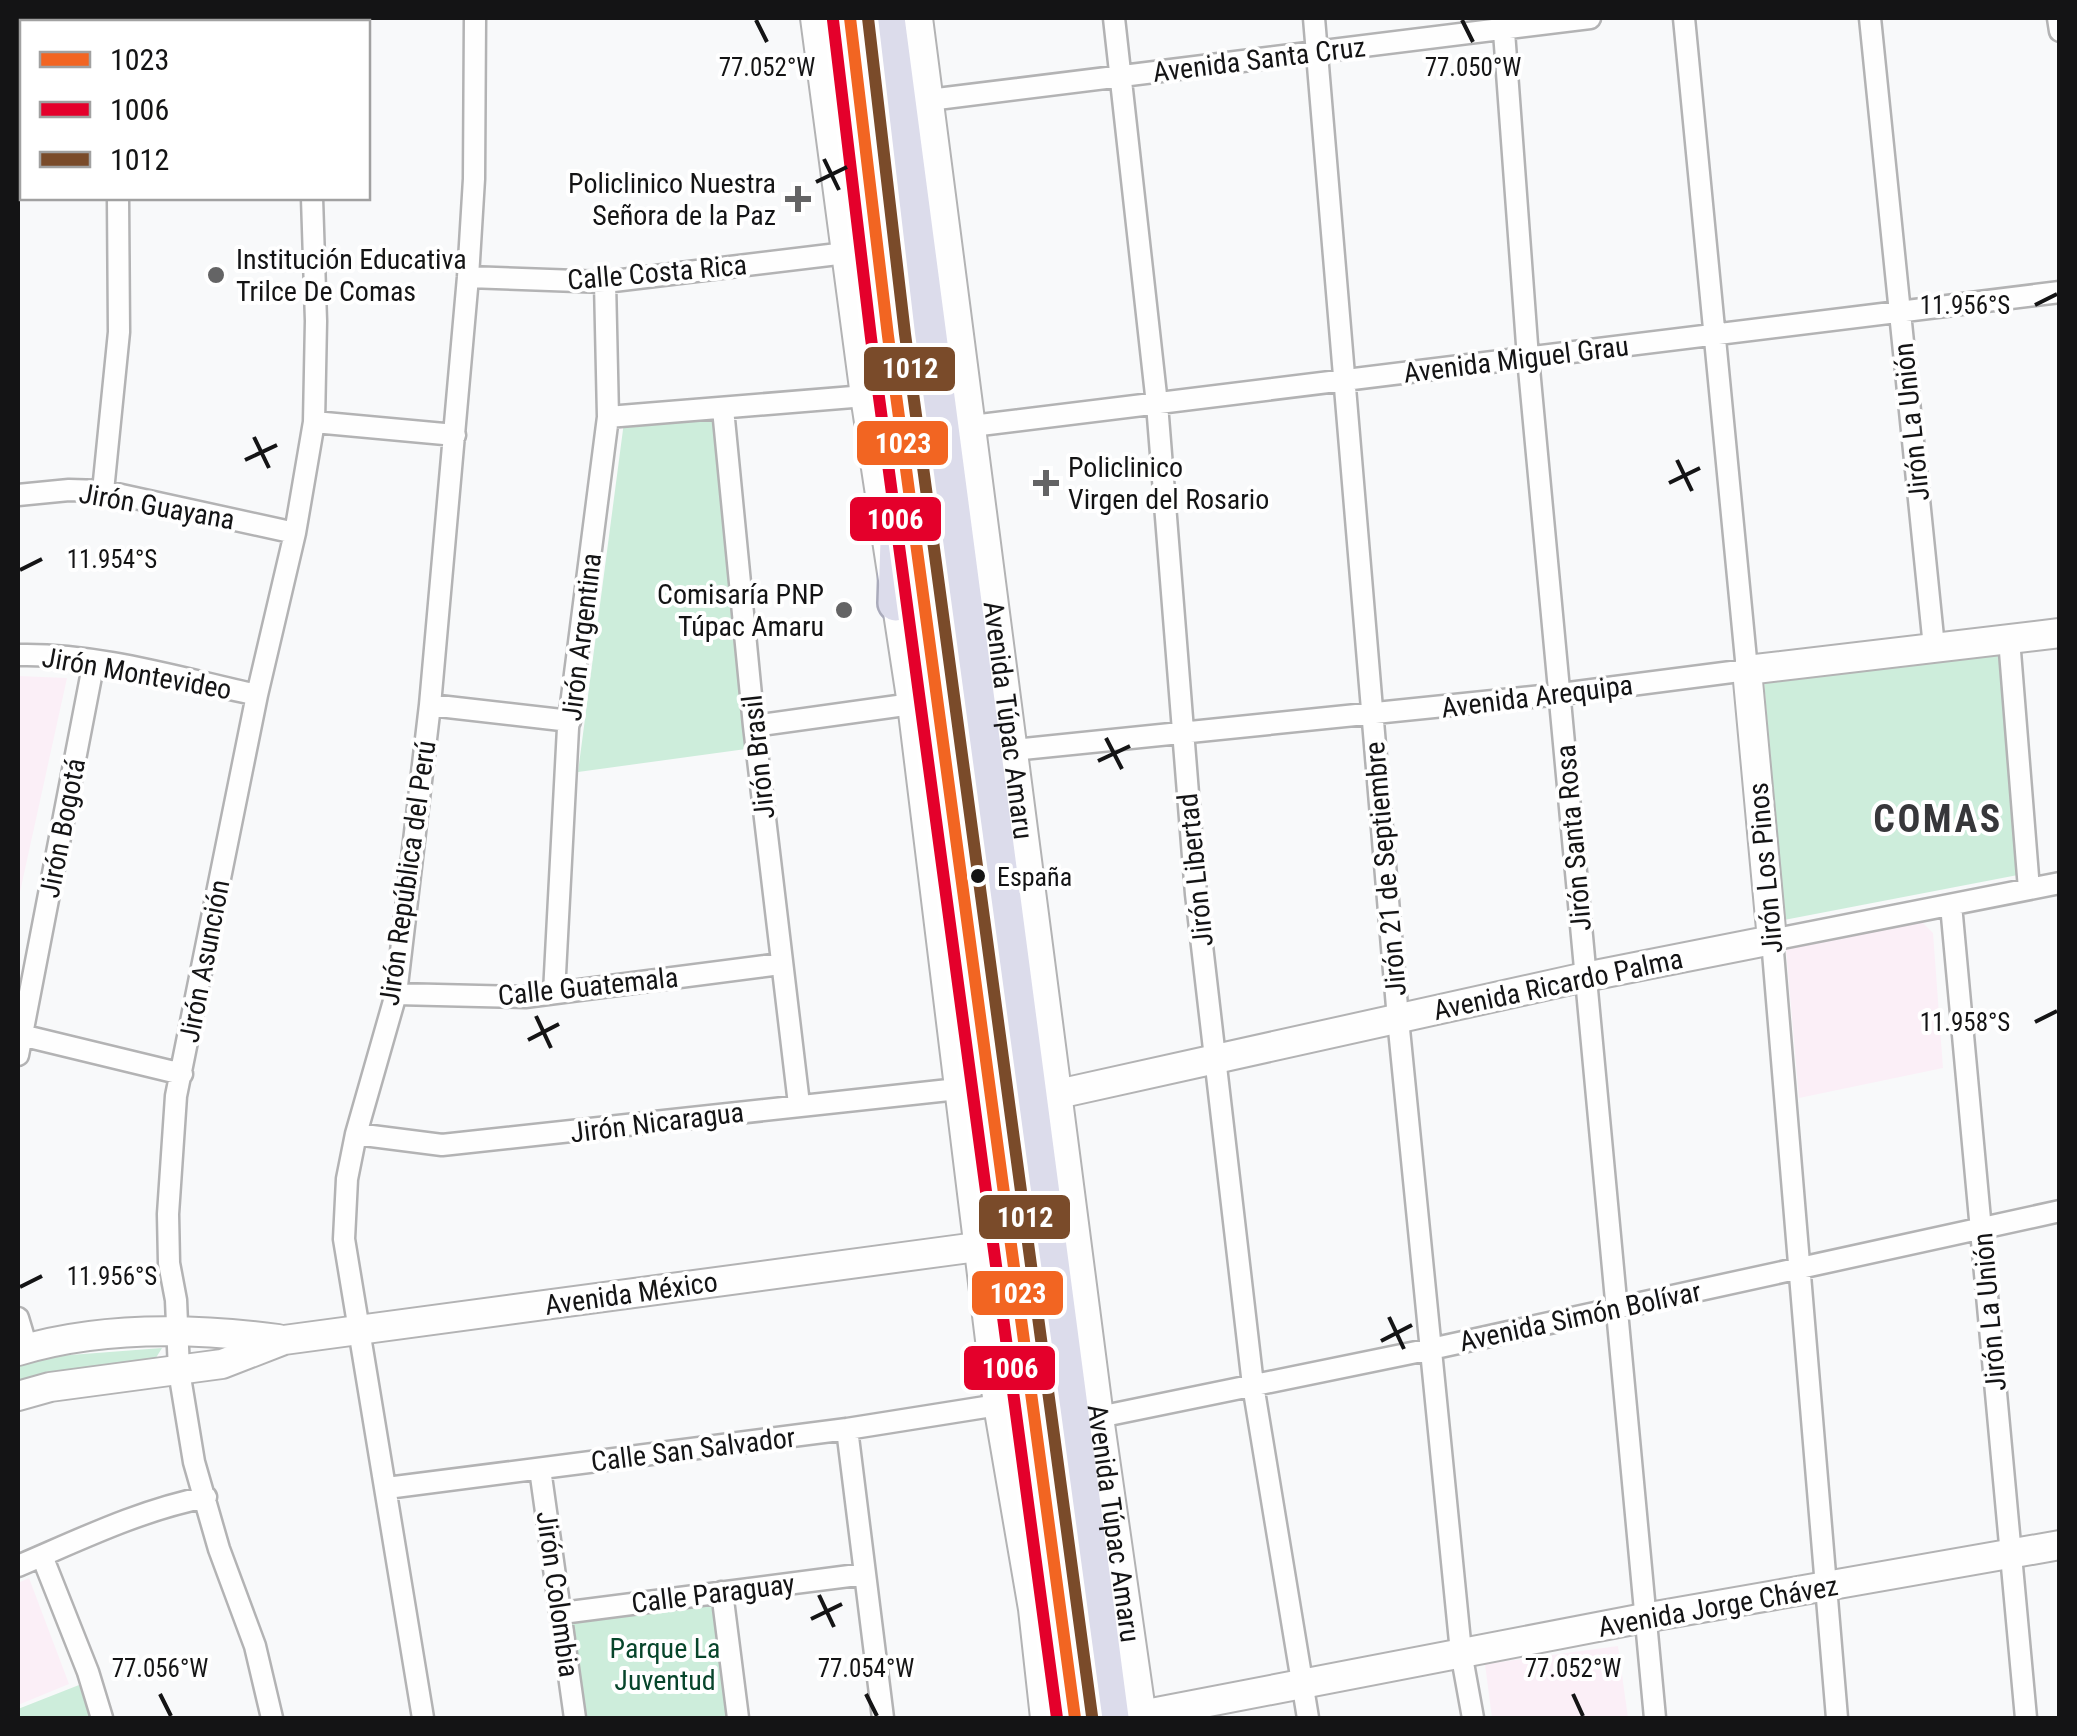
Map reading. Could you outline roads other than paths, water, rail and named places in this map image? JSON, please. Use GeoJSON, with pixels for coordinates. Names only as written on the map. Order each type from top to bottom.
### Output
{"type":"FeatureCollection","features":[{"type":"Feature","properties":{"kind":"highway"},"geometry":{"type":"LineString","coordinates":[[850,18],[888,336],[1076,1718]]}},
{"type":"Feature","properties":{"kind":"highway","name":"Avenida Túpac Amaru"},"geometry":{"type":"LineString","coordinates":[[887,18],[1131,1717]]}},
{"type":"Feature","properties":{"kind":"highway"},"geometry":{"type":"LineString","coordinates":[[888,336],[880,356],[898,549],[896,603]]}},
{"type":"Feature","properties":{"kind":"main road"},"geometry":{"type":"LineString","coordinates":[[815,18],[865,396],[912,704],[998,1404],[1033,1610],[1046,1718]]}},
{"type":"Feature","properties":{"kind":"main road","name":"Avenida Túpac Amaru"},"geometry":{"type":"LineString","coordinates":[[918,18],[1058,1094],[1131,1717]]}},
{"type":"Feature","properties":{"kind":"main road","name":"Avenida Arequipa"},"geometry":{"type":"LineString","coordinates":[[1747,670],[2060,632]]}},
{"type":"Feature","properties":{"kind":"main road","name":"Jirón Los Pinos"},"geometry":{"type":"LineString","coordinates":[[1747,670],[1772,940]]}},
{"type":"Feature","properties":{"kind":"main road","name":"Avenida Ricardo Palma"},"geometry":{"type":"LineString","coordinates":[[1058,1094],[1585,977],[1772,940]]}},
{"type":"Feature","properties":{"kind":"main road","name":"Avenida México"},"geometry":{"type":"LineString","coordinates":[[18,1396],[50,1387],[222,1364],[284,1340],[359,1328],[977,1247]]}},
{"type":"Feature","properties":{"kind":"main road","name":"Avenida México"},"geometry":{"type":"LineString","coordinates":[[22,1349],[70,1338],[178,1332],[216,1331],[284,1340]]}},
{"type":"Feature","properties":{"kind":"main road","name":"Avenida Jorge Chávez"},"geometry":{"type":"LineString","coordinates":[[1131,1717],[1644,1618],[2060,1545]]}},
{"type":"Feature","properties":{"kind":"street","name":"Jirón República del Perú"},"geometry":{"type":"LineString","coordinates":[[424,1718],[344,1238],[347,1179],[356,1134],[396,994],[430,705],[468,277],[474,179],[475,18]]}},
{"type":"Feature","properties":{"kind":"street","name":"Jirón Libertad"},"geometry":{"type":"LineString","coordinates":[[1114,18],[1157,404],[1196,894],[1254,1385],[1308,1718]]}},
{"type":"Feature","properties":{"kind":"street","name":"Jirón 21 de Septiembre"},"geometry":{"type":"LineString","coordinates":[[1314,18],[1398,1018],[1461,1652],[1473,1718]]}},
{"type":"Feature","properties":{"kind":"street","name":"Avenida Santa Cruz"},"geometry":{"type":"LineString","coordinates":[[929,100],[1317,52],[1503,23],[1590,18]]}},
{"type":"Feature","properties":{"kind":"street","name":"Jirón Los Pinos"},"geometry":{"type":"LineString","coordinates":[[1684,18],[1747,670]]}},
{"type":"Feature","properties":{"kind":"street","name":"Jirón La Unión"},"geometry":{"type":"LineString","coordinates":[[1870,18],[1934,647]]}},
{"type":"Feature","properties":{"kind":"street"},"geometry":{"type":"LineString","coordinates":[[2058,18],[2060,31]]}},
{"type":"Feature","properties":{"kind":"street","name":"Jirón Santa Rosa"},"geometry":{"type":"LineString","coordinates":[[1503,23],[1528,358],[1656,1718]]}},
{"type":"Feature","properties":{"kind":"street"},"geometry":{"type":"LineString","coordinates":[[103,491],[118,332],[118,200]]}},
{"type":"Feature","properties":{"kind":"street","name":"Jirón Asunción"},"geometry":{"type":"LineString","coordinates":[[272,1718],[256,1646],[219,1550],[194,1462],[178,1371],[168,1214],[175,1113],[182,1074],[257,695],[295,532],[314,422],[312,200]]}},
{"type":"Feature","properties":{"kind":"street","name":"Calle Costa Rica"},"geometry":{"type":"LineString","coordinates":[[468,277],[605,282],[846,253]]}},
{"type":"Feature","properties":{"kind":"street","name":"Jirón Argentina"},"geometry":{"type":"LineString","coordinates":[[554,993],[570,721],[608,417],[605,282]]}},
{"type":"Feature","properties":{"kind":"street","name":"Avenida Miguel Grau"},"geometry":{"type":"LineString","coordinates":[[972,426],[2060,292]]}},
{"type":"Feature","properties":{"kind":"street"},"geometry":{"type":"LineString","coordinates":[[608,417],[865,396]]}},
{"type":"Feature","properties":{"kind":"street","name":"Jirón Brasil"},"geometry":{"type":"LineString","coordinates":[[723,409],[780,964],[799,1104]]}},
{"type":"Feature","properties":{"kind":"street"},"geometry":{"type":"LineString","coordinates":[[314,422],[455,435]]}},
{"type":"Feature","properties":{"kind":"street","name":"Jirón Guayana"},"geometry":{"type":"LineString","coordinates":[[18,495],[103,491],[295,532]]}},
{"type":"Feature","properties":{"kind":"street"},"geometry":{"type":"LineString","coordinates":[[2009,638],[2029,890]]}},
{"type":"Feature","properties":{"kind":"street","name":"Jirón Montevideo"},"geometry":{"type":"LineString","coordinates":[[18,655],[94,660],[257,695]]}},
{"type":"Feature","properties":{"kind":"street","name":"Jirón Bogotá"},"geometry":{"type":"LineString","coordinates":[[20,1045],[94,660]]}},
{"type":"Feature","properties":{"kind":"street","name":"Avenida Arequipa"},"geometry":{"type":"LineString","coordinates":[[1014,750],[1371,715],[1747,670]]}},
{"type":"Feature","properties":{"kind":"street"},"geometry":{"type":"LineString","coordinates":[[754,726],[912,704]]}},
{"type":"Feature","properties":{"kind":"street"},"geometry":{"type":"LineString","coordinates":[[430,705],[570,721]]}},
{"type":"Feature","properties":{"kind":"street","name":"Avenida Ricardo Palma"},"geometry":{"type":"LineString","coordinates":[[1772,940],[2060,884]]}},
{"type":"Feature","properties":{"kind":"street","name":"Jirón La Unión"},"geometry":{"type":"LineString","coordinates":[[1950,905],[2026,1718]]}},
{"type":"Feature","properties":{"kind":"street","name":"Jirón Los Pinos"},"geometry":{"type":"LineString","coordinates":[[1772,940],[1837,1718]]}},
{"type":"Feature","properties":{"kind":"street","name":"Calle Guatemala"},"geometry":{"type":"LineString","coordinates":[[396,994],[525,996],[780,964]]}},
{"type":"Feature","properties":{"kind":"street"},"geometry":{"type":"LineString","coordinates":[[20,1045],[182,1074]]}},
{"type":"Feature","properties":{"kind":"street","name":"Jirón Nicaragua"},"geometry":{"type":"LineString","coordinates":[[356,1134],[442,1145],[958,1089]]}},
{"type":"Feature","properties":{"kind":"street","name":"Avenida Simón Bolívar"},"geometry":{"type":"LineString","coordinates":[[1098,1417],[1431,1349],[2060,1211]]}},
{"type":"Feature","properties":{"kind":"street"},"geometry":{"type":"LineString","coordinates":[[18,1318],[22,1349]]}},
{"type":"Feature","properties":{"kind":"street","name":"Calle San Salvador"},"geometry":{"type":"LineString","coordinates":[[387,1488],[848,1430],[998,1404]]}},
{"type":"Feature","properties":{"kind":"street"},"geometry":{"type":"LineString","coordinates":[[848,1430],[883,1718]]}},
{"type":"Feature","properties":{"kind":"street","name":"Jirón Colombia"},"geometry":{"type":"LineString","coordinates":[[540,1469],[575,1718]]}},
{"type":"Feature","properties":{"kind":"street"},"geometry":{"type":"LineString","coordinates":[[18,1566],[170,1504],[206,1497]]}},
{"type":"Feature","properties":{"kind":"street"},"geometry":{"type":"LineString","coordinates":[[42,1556],[102,1718]]}},
{"type":"Feature","properties":{"kind":"street","name":"Calle Paraguay"},"geometry":{"type":"LineString","coordinates":[[562,1613],[865,1574]]}},
{"type":"Feature","properties":{"kind":"street"},"geometry":{"type":"LineString","coordinates":[[722,1592],[738,1718]]}},
{"type":"Feature","properties":{"kind":"place","name":"Policlinico Nuestra Señora de la Paz"},"geometry":{"type":"Point","coordinates":[798,199]}},
{"type":"Feature","properties":{"kind":"place","name":"Institución Educativa Trilce De Comas"},"geometry":{"type":"Point","coordinates":[216,275]}},
{"type":"Feature","properties":{"kind":"place","name":"Policlinico Virgen del Rosario"},"geometry":{"type":"Point","coordinates":[1046,483]}},
{"type":"Feature","properties":{"kind":"place","name":"Comisaría PNP Túpac Amaru"},"geometry":{"type":"Point","coordinates":[844,610]}},
{"type":"Feature","properties":{"kind":"place","name":"España"},"geometry":{"type":"Point","coordinates":[978,876]}},
{"type":"Feature","properties":{"kind":"district","name":"COMAS"},"geometry":{"type":"Point","coordinates":[1938,819]}},
{"type":"Feature","properties":{"kind":"park label","name":"Parque La Juventud"},"geometry":{"type":"Point","coordinates":[665,1664]}}]}
